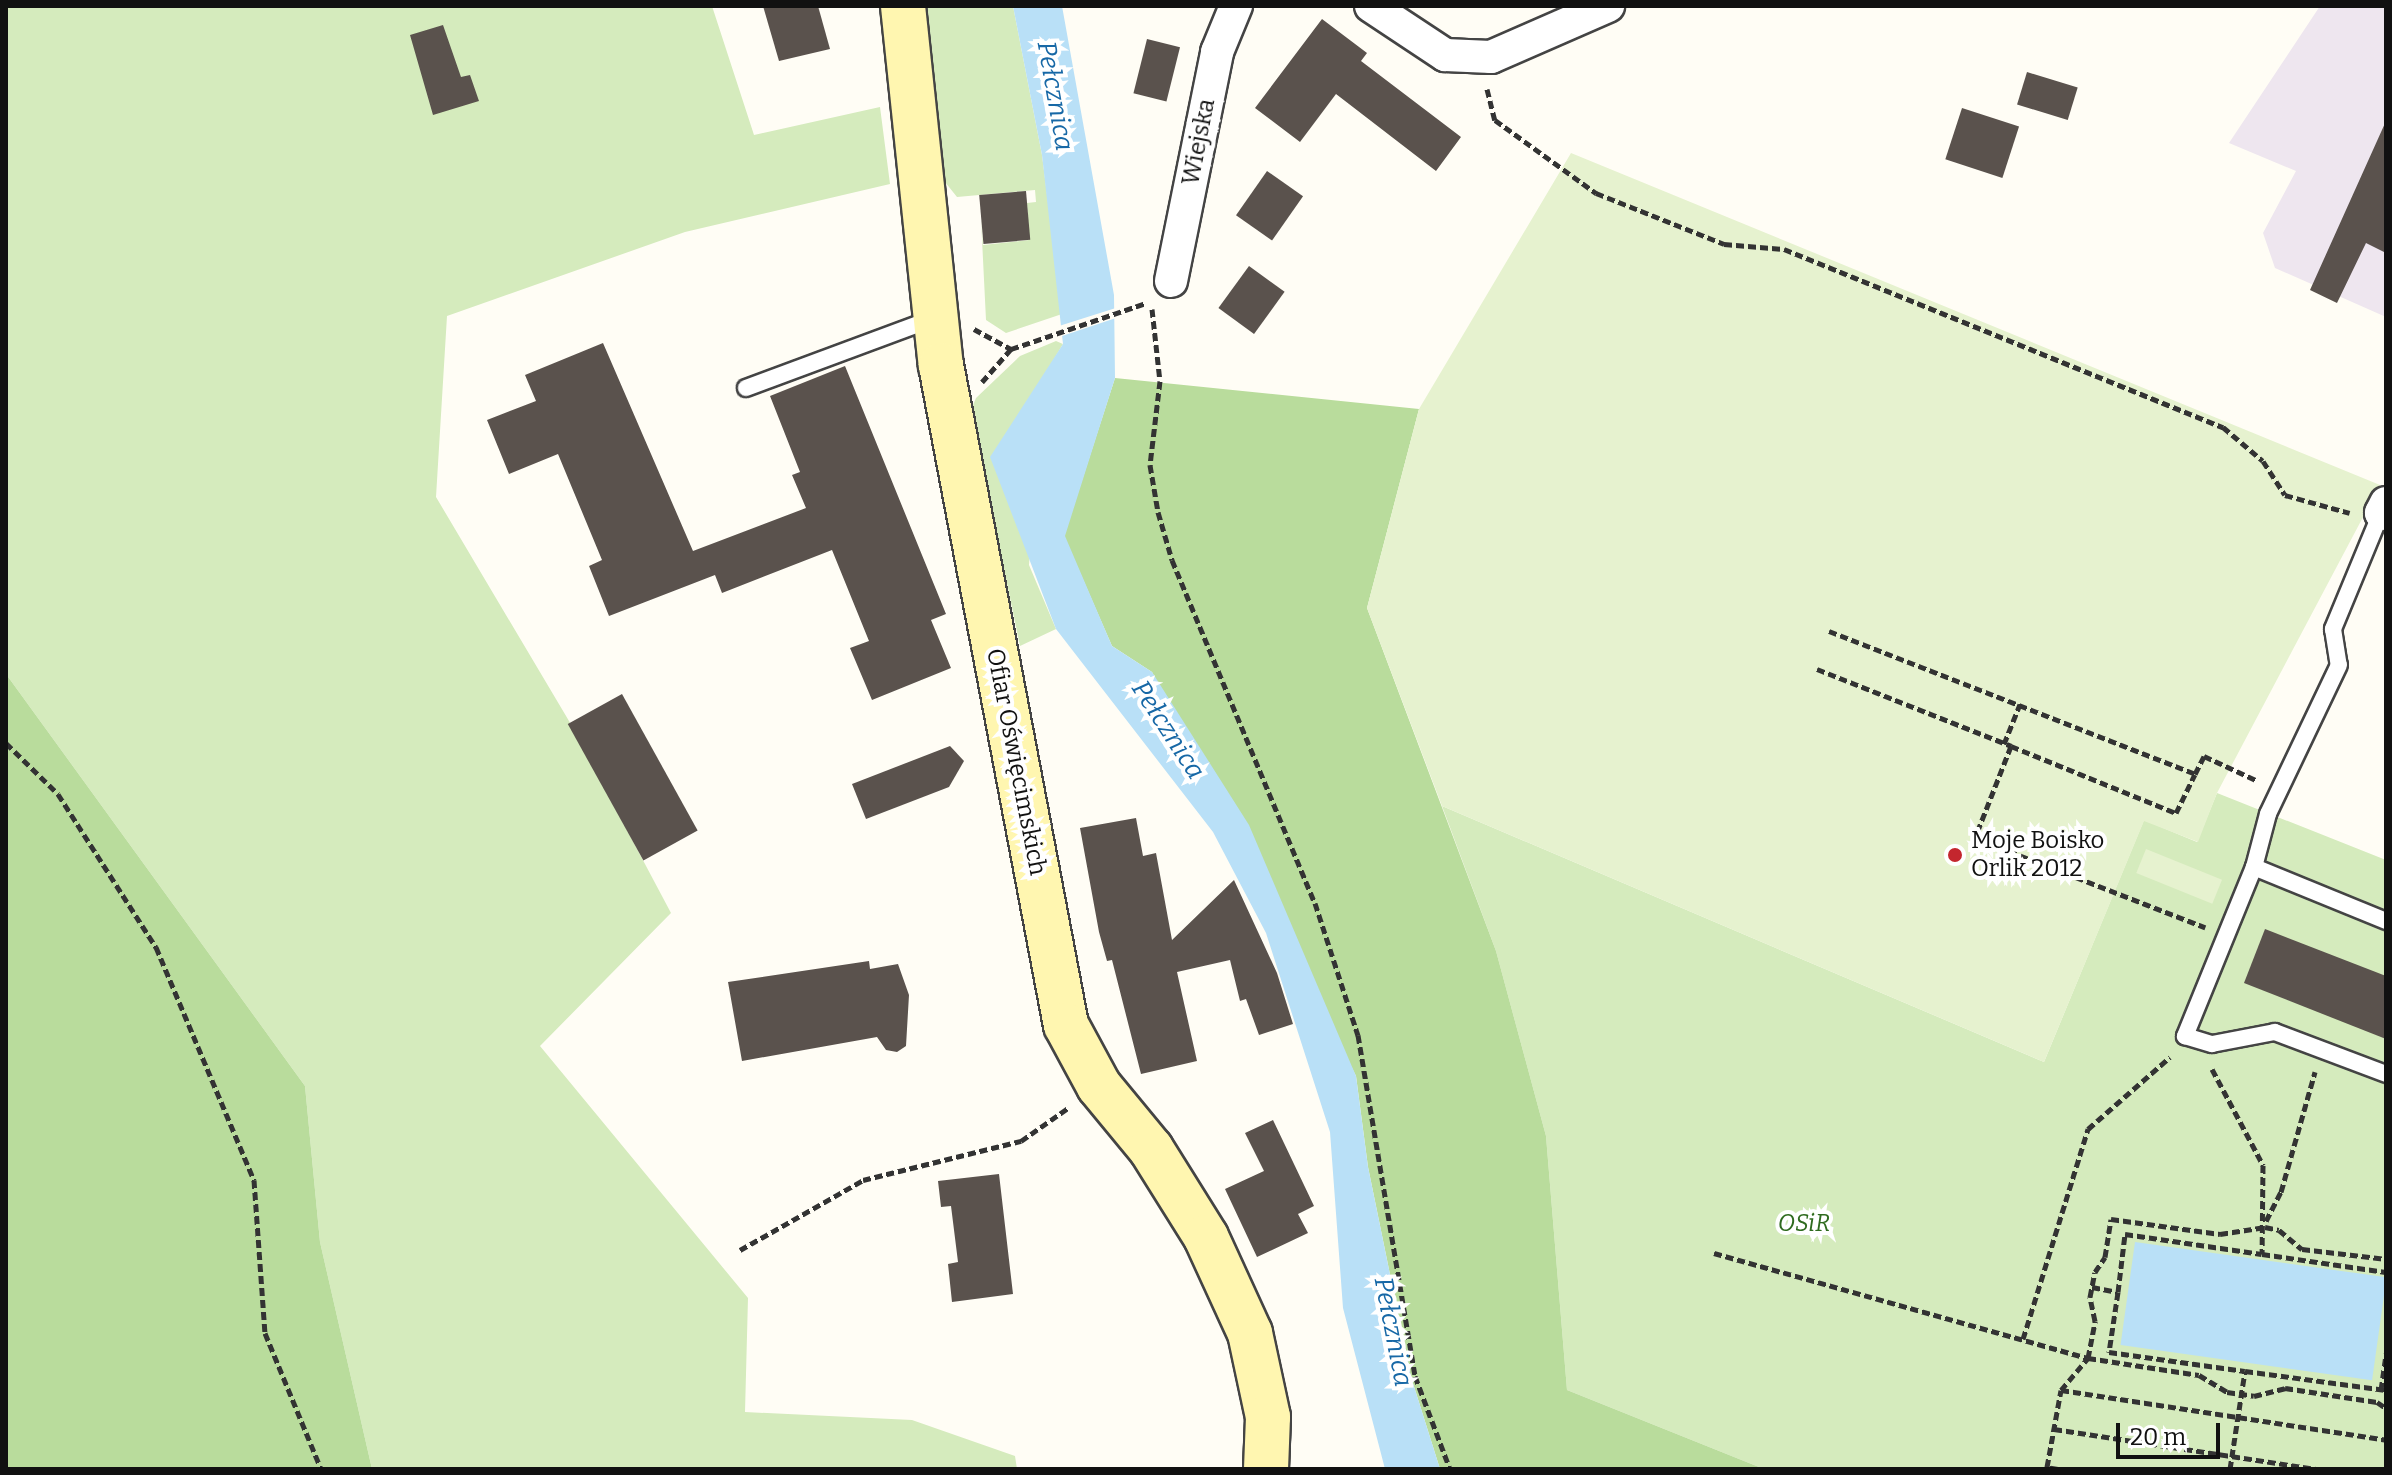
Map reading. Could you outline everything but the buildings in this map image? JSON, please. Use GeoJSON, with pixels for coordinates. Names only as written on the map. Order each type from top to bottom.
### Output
{"type":"FeatureCollection","features":[{"type":"Feature","properties":{"kind":"street","name":"Ofiar Oświęcimskich"},"geometry":{"type":"LineString","coordinates":[[903,6],[936,318],[1066,1025],[1099,1086],[1151,1149],[1206,1237],[1250,1333],[1268,1417],[1266,1469]]}},
{"type":"Feature","properties":{"kind":"street","name":"Wiejska"},"geometry":{"type":"LineString","coordinates":[[1161,290],[1217,52],[1236,6]]}},
{"type":"Feature","properties":{"kind":"street"},"geometry":{"type":"LineString","coordinates":[[1371,6],[1445,55],[1480,57],[1491,57],[1608,6]]}},
{"type":"Feature","properties":{"kind":"lane"},"geometry":{"type":"LineString","coordinates":[[746,388],[912,323],[936,318]]}},
{"type":"Feature","properties":{"kind":"lane"},"geometry":{"type":"LineString","coordinates":[[2384,510],[2333,629],[2339,665],[2268,814],[2254,867],[2185,1036],[2212,1044],[2275,1032],[2386,1074]]}},
{"type":"Feature","properties":{"kind":"lane"},"geometry":{"type":"LineString","coordinates":[[2254,867],[2386,921]]}},
{"type":"Feature","properties":{"kind":"path"},"geometry":{"type":"LineString","coordinates":[[1480,57],[1495,120],[1596,193],[1724,244],[1784,249],[2209,421],[2263,461],[2285,495],[2342,513],[2384,510]]}},
{"type":"Feature","properties":{"kind":"path"},"geometry":{"type":"LineString","coordinates":[[1161,290],[1160,381],[1150,465],[1158,512],[1172,560],[1315,903],[1358,1035],[1415,1376],[1450,1469]]}},
{"type":"Feature","properties":{"kind":"path"},"geometry":{"type":"LineString","coordinates":[[975,390],[1011,349],[1143,304]]}},
{"type":"Feature","properties":{"kind":"path"},"geometry":{"type":"LineString","coordinates":[[1829,631],[2195,774]]}},
{"type":"Feature","properties":{"kind":"path"},"geometry":{"type":"LineString","coordinates":[[1817,669],[2176,813],[2204,756],[2227,768]]}},
{"type":"Feature","properties":{"kind":"path"},"geometry":{"type":"LineString","coordinates":[[2020,704],[1975,838],[2225,935]]}},
{"type":"Feature","properties":{"kind":"path"},"geometry":{"type":"LineString","coordinates":[[6,743],[58,794],[156,947],[254,1180],[265,1333],[321,1469]]}},
{"type":"Feature","properties":{"kind":"path"},"geometry":{"type":"LineString","coordinates":[[2023,1339],[2088,1129],[2167,1061],[2185,1036]]}},
{"type":"Feature","properties":{"kind":"path"},"geometry":{"type":"LineString","coordinates":[[2212,1044],[2213,1070],[2263,1165],[2265,1224],[2262,1254]]}},
{"type":"Feature","properties":{"kind":"path"},"geometry":{"type":"LineString","coordinates":[[2265,1224],[2281,1192],[2322,1051]]}},
{"type":"Feature","properties":{"kind":"path"},"geometry":{"type":"LineString","coordinates":[[740,1250],[863,1180],[1021,1141],[1099,1086]]}},
{"type":"Feature","properties":{"kind":"path"},"geometry":{"type":"LineString","coordinates":[[2058,1469],[2047,1467],[2061,1390],[2088,1358],[2095,1321],[2092,1287],[2105,1257],[2111,1219],[2220,1234],[2265,1224],[2279,1230],[2302,1249],[2386,1259]]}},
{"type":"Feature","properties":{"kind":"path"},"geometry":{"type":"LineString","coordinates":[[2386,1272],[2125,1234],[2109,1352],[2384,1390],[2386,1353]]}},
{"type":"Feature","properties":{"kind":"path"},"geometry":{"type":"LineString","coordinates":[[1714,1253],[2088,1358],[2199,1375],[2227,1392],[2241,1394],[2285,1388],[2377,1402],[2386,1408]]}},
{"type":"Feature","properties":{"kind":"path"},"geometry":{"type":"LineString","coordinates":[[2092,1287],[2118,1292]]}},
{"type":"Feature","properties":{"kind":"path"},"geometry":{"type":"LineString","coordinates":[[2230,1469],[2245,1371]]}},
{"type":"Feature","properties":{"kind":"path"},"geometry":{"type":"LineString","coordinates":[[2061,1390],[2386,1440]]}},
{"type":"Feature","properties":{"kind":"path"},"geometry":{"type":"LineString","coordinates":[[2054,1429],[2316,1469]]}},
{"type":"Feature","properties":{"kind":"shaded area"},"geometry":{"type":"Polygon","coordinates":[[[2320,6],[2386,6],[2386,317],[2275,268],[2263,233],[2296,171],[2229,143],[2320,6]]]}},
{"type":"Feature","properties":{"kind":"green space"},"geometry":{"type":"Polygon","coordinates":[[[6,6],[712,6],[754,135],[880,107],[890,184],[685,232],[447,316],[436,497],[569,721],[671,913],[540,1046],[748,1298],[745,1412],[912,1420],[1015,1456],[1017,1469],[372,1469],[320,1242],[305,1086],[6,674],[6,6]]]}},
{"type":"Feature","properties":{"kind":"green space"},"geometry":{"type":"Polygon","coordinates":[[[925,6],[1013,6],[1042,155],[1062,314],[1006,333],[986,320],[981,219],[983,245],[1029,240],[1027,203],[1036,202],[1035,190],[957,197],[941,177],[925,6]]]}},
{"type":"Feature","properties":{"kind":"green space"},"geometry":{"type":"Polygon","coordinates":[[[1571,153],[2380,485],[2217,793],[2198,842],[2144,821],[2044,1062],[1442,806],[1367,608],[1419,409],[1571,153]]]}},
{"type":"Feature","properties":{"kind":"green space"},"geometry":{"type":"Polygon","coordinates":[[[1056,341],[1063,344],[1042,379],[1029,565],[1056,629],[1020,646],[971,410],[976,398],[1020,356],[1056,341]]]}},
{"type":"Feature","properties":{"kind":"green space"},"geometry":{"type":"Polygon","coordinates":[[[1115,378],[1419,409],[1367,608],[1496,951],[1546,1136],[1567,1390],[1764,1469],[1440,1469],[1411,1377],[1368,1167],[1356,1076],[1152,672],[1112,646],[1064,536],[1115,378]]]}},
{"type":"Feature","properties":{"kind":"green space"},"geometry":{"type":"Polygon","coordinates":[[[6,674],[305,1086],[320,1242],[372,1469],[6,1469],[6,674]]]}},
{"type":"Feature","properties":{"kind":"green space","name":"OSiR"},"geometry":{"type":"Polygon","coordinates":[[[2217,793],[2386,860],[2386,1469],[1764,1469],[1567,1390],[1546,1136],[1496,951],[1442,806],[2044,1062],[2144,820],[2197,842],[2217,793]]]}},
{"type":"Feature","properties":{"kind":"green space"},"geometry":{"type":"Polygon","coordinates":[[[2146,849],[2222,880],[2212,904],[2136,873],[2146,849]]]}},
{"type":"Feature","properties":{"kind":"water","name":"Pełcznica"},"geometry":{"type":"Polygon","coordinates":[[[1013,6],[1062,6],[1114,295],[1115,378],[1065,536],[1112,646],[1152,672],[1249,825],[1356,1076],[1368,1167],[1411,1377],[1440,1469],[1385,1469],[1343,1308],[1330,1132],[1266,933],[1213,832],[1056,629],[990,457],[1063,344],[1042,155],[1013,6]]]}},
{"type":"Feature","properties":{"kind":"water"},"geometry":{"type":"Polygon","coordinates":[[[2135,1242],[2386,1277],[2372,1380],[2121,1345],[2135,1242]]]}},
{"type":"Feature","properties":{"kind":"pier"},"geometry":{"type":"Polygon","coordinates":[[[1119,307],[1119,317],[1059,337],[1059,326],[1119,307]]]}},
{"type":"Feature","properties":{"kind":"place","name":"Moje Boisko Orlik 2012"},"geometry":{"type":"Point","coordinates":[1955,855]}}]}
